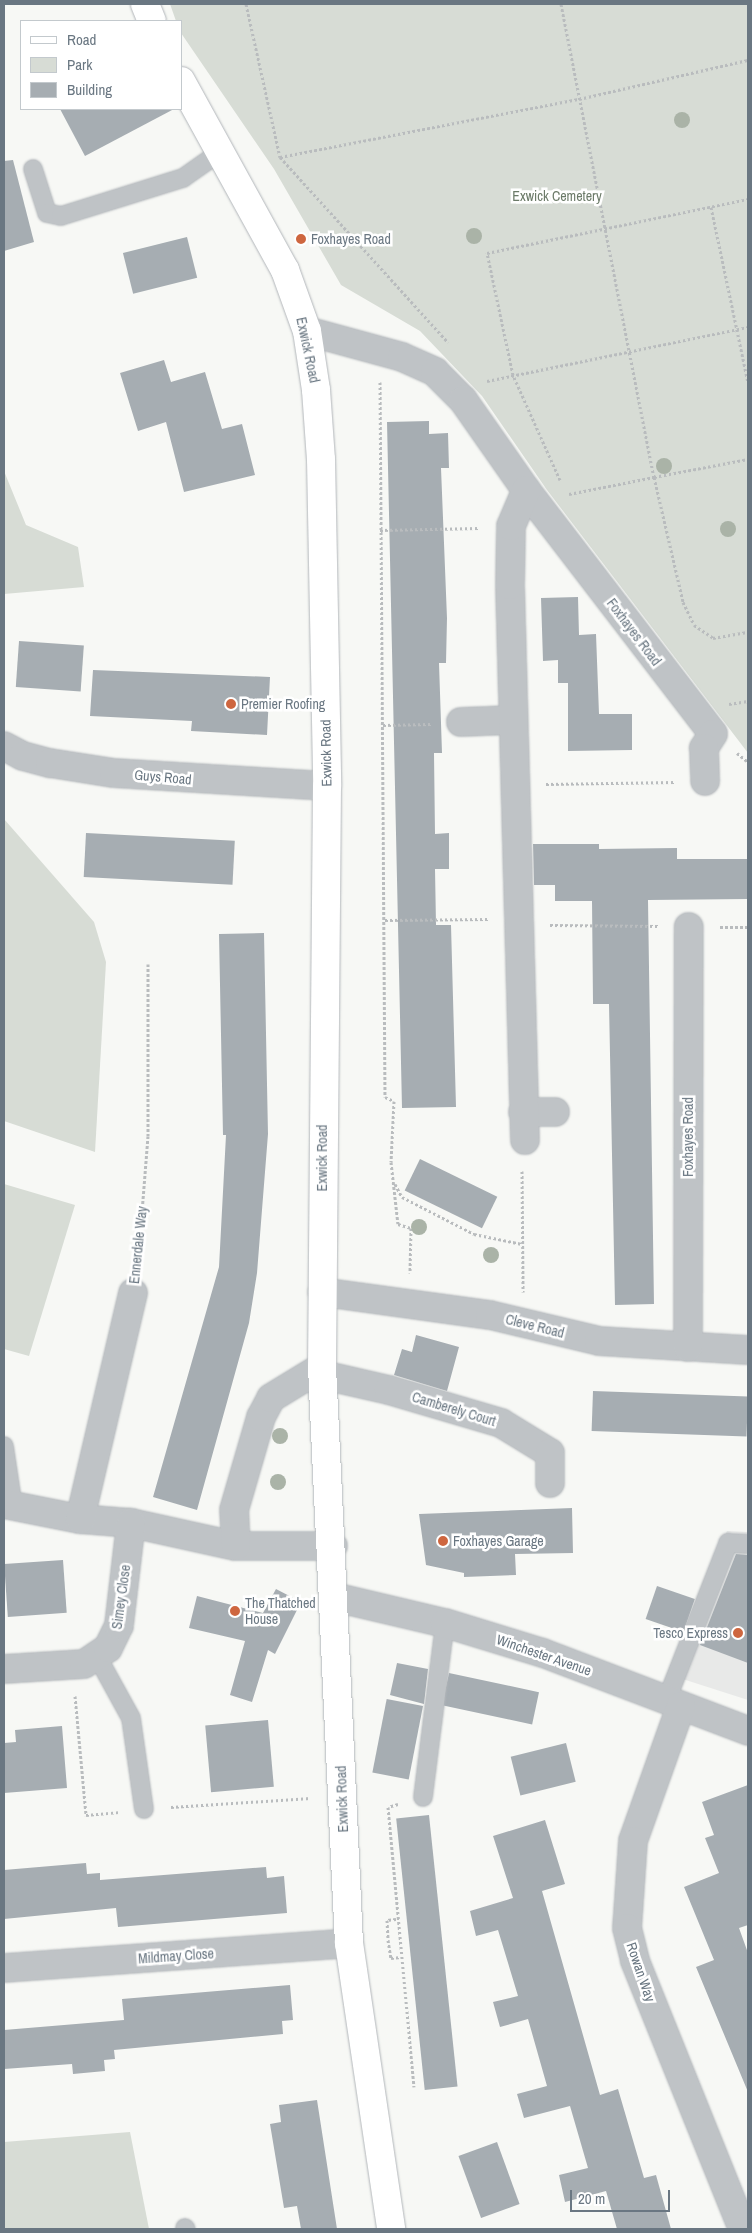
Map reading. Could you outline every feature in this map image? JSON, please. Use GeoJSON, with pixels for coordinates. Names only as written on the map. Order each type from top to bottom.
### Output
{"type":"FeatureCollection","features":[{"type":"Feature","properties":{"kind":"street"},"geometry":{"type":"LineString","coordinates":[[145,4],[152,20]]}},
{"type":"Feature","properties":{"kind":"street","name":"Exwick Road"},"geometry":{"type":"LineString","coordinates":[[182,83],[286,270],[307,331],[321,459],[327,786],[322,1371],[333,1546],[349,1943],[391,2229]]}},
{"type":"Feature","properties":{"kind":"street","name":"Foxhayes Road"},"geometry":{"type":"LineString","coordinates":[[307,331],[376,347],[435,372],[463,400],[526,490],[713,734],[704,748],[705,781]]}},
{"type":"Feature","properties":{"kind":"street"},"geometry":{"type":"LineString","coordinates":[[525,1140],[515,784],[511,720],[510,526],[526,490]]}},
{"type":"Feature","properties":{"kind":"street"},"geometry":{"type":"LineString","coordinates":[[461,722],[511,720]]}},
{"type":"Feature","properties":{"kind":"street","name":"Guys Road"},"geometry":{"type":"LineString","coordinates":[[4,746],[32,758],[114,773],[327,786]]}},
{"type":"Feature","properties":{"kind":"street","name":"Foxhayes Road"},"geometry":{"type":"LineString","coordinates":[[688,1347],[689,927]]}},
{"type":"Feature","properties":{"kind":"street"},"geometry":{"type":"LineString","coordinates":[[523,1112],[555,1112]]}},
{"type":"Feature","properties":{"kind":"street","name":"Cleve Road"},"geometry":{"type":"LineString","coordinates":[[322,1292],[490,1315],[599,1341],[748,1350]]}},
{"type":"Feature","properties":{"kind":"street","name":"Ennerdale Way"},"geometry":{"type":"LineString","coordinates":[[80,1519],[133,1293]]}},
{"type":"Feature","properties":{"kind":"street"},"geometry":{"type":"LineString","coordinates":[[236,1546],[234,1510],[261,1417],[271,1398],[322,1371]]}},
{"type":"Feature","properties":{"kind":"street","name":"Camberely Court"},"geometry":{"type":"LineString","coordinates":[[322,1371],[501,1423],[550,1452],[550,1483]]}},
{"type":"Feature","properties":{"kind":"street"},"geometry":{"type":"LineString","coordinates":[[8,1505],[80,1519],[131,1523],[236,1546],[333,1546]]}},
{"type":"Feature","properties":{"kind":"street","name":"Simey Close"},"geometry":{"type":"LineString","coordinates":[[98,1658],[116,1638],[131,1523]]}},
{"type":"Feature","properties":{"kind":"street","name":"Winchester Avenue"},"geometry":{"type":"LineString","coordinates":[[334,1596],[445,1623],[543,1653],[748,1731]]}},
{"type":"Feature","properties":{"kind":"street"},"geometry":{"type":"LineString","coordinates":[[4,1669],[84,1664],[98,1658]]}},
{"type":"Feature","properties":{"kind":"street","name":"Rowan Way"},"geometry":{"type":"LineString","coordinates":[[674,1702],[633,1841],[627,1928],[635,1961],[743,2229]]}},
{"type":"Feature","properties":{"kind":"street","name":"Mildmay Close"},"geometry":{"type":"LineString","coordinates":[[4,1968],[349,1943]]}},
{"type":"Feature","properties":{"kind":"lane"},"geometry":{"type":"LineString","coordinates":[[33,168],[47,213],[61,216],[183,178],[220,152]]}},
{"type":"Feature","properties":{"kind":"lane"},"geometry":{"type":"LineString","coordinates":[[4,1446],[8,1505]]}},
{"type":"Feature","properties":{"kind":"lane"},"geometry":{"type":"LineString","coordinates":[[674,1702],[728,1544],[748,1544]]}},
{"type":"Feature","properties":{"kind":"lane"},"geometry":{"type":"LineString","coordinates":[[423,1797],[445,1623]]}},
{"type":"Feature","properties":{"kind":"lane"},"geometry":{"type":"LineString","coordinates":[[98,1658],[131,1718],[144,1809]]}},
{"type":"Feature","properties":{"kind":"path"},"geometry":{"type":"LineString","coordinates":[[246,4],[280,157],[451,345]]}},
{"type":"Feature","properties":{"kind":"path"},"geometry":{"type":"LineString","coordinates":[[561,4],[654,477],[683,602],[694,625],[713,638],[748,632]]}},
{"type":"Feature","properties":{"kind":"path"},"geometry":{"type":"LineString","coordinates":[[280,157],[579,99],[748,60]]}},
{"type":"Feature","properties":{"kind":"path"},"geometry":{"type":"LineString","coordinates":[[748,199],[487,253],[513,375],[567,495],[748,459]]}},
{"type":"Feature","properties":{"kind":"path"},"geometry":{"type":"LineString","coordinates":[[711,207],[748,383]]}},
{"type":"Feature","properties":{"kind":"path"},"geometry":{"type":"LineString","coordinates":[[484,382],[748,327]]}},
{"type":"Feature","properties":{"kind":"path"},"geometry":{"type":"LineString","coordinates":[[380,379],[385,1097],[394,1101],[393,1181],[398,1224],[411,1228],[408,1261]]}},
{"type":"Feature","properties":{"kind":"path"},"geometry":{"type":"LineString","coordinates":[[380,530],[482,528]]}},
{"type":"Feature","properties":{"kind":"path"},"geometry":{"type":"LineString","coordinates":[[383,725],[461,722]]}},
{"type":"Feature","properties":{"kind":"path"},"geometry":{"type":"LineString","coordinates":[[515,784],[705,781]]}},
{"type":"Feature","properties":{"kind":"path"},"geometry":{"type":"LineString","coordinates":[[385,920],[493,919],[519,924],[689,927]]}},
{"type":"Feature","properties":{"kind":"path","name":"Ennerdale Way"},"geometry":{"type":"LineString","coordinates":[[133,1293],[148,1136],[148,964]]}},
{"type":"Feature","properties":{"kind":"path"},"geometry":{"type":"LineString","coordinates":[[523,1279],[522,1244],[525,1140]]}},
{"type":"Feature","properties":{"kind":"path"},"geometry":{"type":"LineString","coordinates":[[393,1181],[402,1197],[474,1234],[522,1244]]}},
{"type":"Feature","properties":{"kind":"path"},"geometry":{"type":"LineString","coordinates":[[414,2087],[396,1919],[388,1807],[423,1797]]}},
{"type":"Feature","properties":{"kind":"path"},"geometry":{"type":"LineString","coordinates":[[396,1919],[387,1920],[388,1940],[391,1958],[401,1957]]}},
{"type":"Feature","properties":{"kind":"shaded area"},"geometry":{"type":"Polygon","coordinates":[[[727,1531],[748,1532],[748,1700],[667,1674],[727,1531]]]}},
{"type":"Feature","properties":{"kind":"green space","name":"Exwick Cemetery"},"geometry":{"type":"Polygon","coordinates":[[[170,4],[748,4],[748,753],[547,490],[482,396],[420,331],[341,285],[274,169],[182,34],[182,20],[176,20],[170,4]]]}},
{"type":"Feature","properties":{"kind":"green space"},"geometry":{"type":"Polygon","coordinates":[[[4,471],[26,525],[78,547],[84,587],[4,594],[4,471]]]}},
{"type":"Feature","properties":{"kind":"green space"},"geometry":{"type":"Polygon","coordinates":[[[4,819],[94,922],[106,962],[95,1152],[4,1121],[4,819]]]}},
{"type":"Feature","properties":{"kind":"green space"},"geometry":{"type":"Polygon","coordinates":[[[4,1184],[75,1205],[29,1356],[4,1349],[4,1184]]]}},
{"type":"Feature","properties":{"kind":"green space"},"geometry":{"type":"Polygon","coordinates":[[[130,2132],[149,2229],[4,2229],[4,2142],[130,2132]]]}},
{"type":"Feature","properties":{"kind":"building"},"geometry":{"type":"Polygon","coordinates":[[[61,110],[172,110],[85,156],[61,110]]]}},
{"type":"Feature","properties":{"kind":"building"},"geometry":{"type":"Polygon","coordinates":[[[13,160],[34,242],[4,251],[4,161],[13,160]]]}},
{"type":"Feature","properties":{"kind":"building"},"geometry":{"type":"Polygon","coordinates":[[[187,237],[197,278],[133,294],[123,253],[187,237]]]}},
{"type":"Feature","properties":{"kind":"building"},"geometry":{"type":"Polygon","coordinates":[[[164,360],[171,382],[205,372],[222,429],[242,424],[255,475],[184,492],[166,422],[138,431],[120,373],[164,360]]]}},
{"type":"Feature","properties":{"kind":"building"},"geometry":{"type":"Polygon","coordinates":[[[429,421],[429,434],[448,433],[449,468],[441,468],[447,618],[446,663],[439,663],[442,753],[434,753],[435,834],[449,833],[449,869],[435,869],[436,925],[451,925],[456,1107],[402,1108],[387,422],[429,421]]]}},
{"type":"Feature","properties":{"kind":"building"},"geometry":{"type":"Polygon","coordinates":[[[578,597],[579,635],[596,634],[599,714],[632,714],[632,750],[568,751],[568,683],[558,683],[558,660],[543,661],[541,598],[578,597]]]}},
{"type":"Feature","properties":{"kind":"building"},"geometry":{"type":"Polygon","coordinates":[[[19,641],[84,646],[81,691],[16,687],[19,641]]]}},
{"type":"Feature","properties":{"kind":"building"},"geometry":{"type":"Polygon","coordinates":[[[93,670],[270,677],[267,735],[191,731],[192,721],[90,716],[93,670]]]}},
{"type":"Feature","properties":{"kind":"building"},"geometry":{"type":"Polygon","coordinates":[[[86,833],[235,841],[232,885],[84,877],[86,833]]]}},
{"type":"Feature","properties":{"kind":"building"},"geometry":{"type":"Polygon","coordinates":[[[533,844],[599,844],[599,849],[677,848],[677,859],[748,859],[748,899],[648,900],[654,1304],[615,1305],[609,1004],[593,1004],[592,901],[555,901],[555,885],[534,885],[533,844]]]}},
{"type":"Feature","properties":{"kind":"building"},"geometry":{"type":"Polygon","coordinates":[[[264,933],[268,1134],[257,1273],[249,1323],[197,1510],[153,1497],[219,1267],[226,1135],[223,1135],[219,934],[264,933]]]}},
{"type":"Feature","properties":{"kind":"building"},"geometry":{"type":"Polygon","coordinates":[[[420,1159],[497,1197],[482,1228],[405,1190],[420,1159]]]}},
{"type":"Feature","properties":{"kind":"building"},"geometry":{"type":"Polygon","coordinates":[[[416,1335],[459,1347],[447,1391],[394,1375],[402,1349],[412,1352],[416,1335]]]}},
{"type":"Feature","properties":{"kind":"building"},"geometry":{"type":"Polygon","coordinates":[[[593,1391],[748,1396],[747,1436],[592,1431],[593,1391]]]}},
{"type":"Feature","properties":{"kind":"building"},"geometry":{"type":"Polygon","coordinates":[[[572,1508],[573,1553],[515,1554],[516,1575],[464,1577],[464,1573],[426,1565],[419,1514],[572,1508]]]}},
{"type":"Feature","properties":{"kind":"building"},"geometry":{"type":"Polygon","coordinates":[[[736,1554],[748,1555],[748,1663],[700,1645],[736,1554]]]}},
{"type":"Feature","properties":{"kind":"building"},"geometry":{"type":"Polygon","coordinates":[[[63,1560],[67,1613],[8,1617],[4,1564],[63,1560]]]}},
{"type":"Feature","properties":{"kind":"building"},"geometry":{"type":"Polygon","coordinates":[[[657,1586],[695,1599],[683,1632],[646,1619],[657,1586]]]}},
{"type":"Feature","properties":{"kind":"building"},"geometry":{"type":"Polygon","coordinates":[[[276,1589],[301,1602],[275,1654],[268,1650],[252,1702],[230,1695],[245,1641],[189,1628],[197,1596],[263,1613],[276,1589]]]}},
{"type":"Feature","properties":{"kind":"building"},"geometry":{"type":"Polygon","coordinates":[[[397,1663],[428,1669],[424,1704],[390,1695],[397,1663]]]}},
{"type":"Feature","properties":{"kind":"building"},"geometry":{"type":"Polygon","coordinates":[[[449,1673],[539,1692],[532,1724],[442,1705],[449,1673]]]}},
{"type":"Feature","properties":{"kind":"building"},"geometry":{"type":"Polygon","coordinates":[[[387,1699],[423,1706],[409,1780],[372,1773],[387,1699]]]}},
{"type":"Feature","properties":{"kind":"building"},"geometry":{"type":"Polygon","coordinates":[[[268,1720],[274,1787],[211,1792],[205,1725],[268,1720]]]}},
{"type":"Feature","properties":{"kind":"building"},"geometry":{"type":"Polygon","coordinates":[[[62,1726],[67,1788],[4,1793],[4,1743],[16,1742],[15,1730],[62,1726]]]}},
{"type":"Feature","properties":{"kind":"building"},"geometry":{"type":"Polygon","coordinates":[[[566,1743],[576,1782],[520,1796],[511,1757],[566,1743]]]}},
{"type":"Feature","properties":{"kind":"building"},"geometry":{"type":"Polygon","coordinates":[[[748,1785],[748,1925],[739,1928],[748,1953],[748,2092],[696,1967],[714,1960],[684,1887],[719,1873],[705,1838],[714,1835],[702,1802],[748,1785]]]}},
{"type":"Feature","properties":{"kind":"building"},"geometry":{"type":"Polygon","coordinates":[[[429,1815],[458,2087],[425,2090],[396,1818],[429,1815]]]}},
{"type":"Feature","properties":{"kind":"building"},"geometry":{"type":"Polygon","coordinates":[[[545,1820],[565,1884],[542,1891],[600,2095],[618,2089],[644,2178],[656,2175],[671,2229],[617,2229],[606,2191],[565,2202],[559,2175],[588,2168],[570,2106],[524,2118],[517,2094],[547,2086],[528,2019],[500,2027],[493,2002],[518,1996],[498,1930],[476,1936],[470,1911],[513,1898],[493,1836],[545,1820]]]}},
{"type":"Feature","properties":{"kind":"building"},"geometry":{"type":"Polygon","coordinates":[[[86,1863],[87,1874],[100,1873],[100,1880],[266,1867],[267,1878],[284,1876],[287,1913],[118,1927],[116,1908],[4,1919],[4,1870],[86,1863]]]}},
{"type":"Feature","properties":{"kind":"building"},"geometry":{"type":"Polygon","coordinates":[[[290,1985],[293,2020],[282,2021],[283,2034],[114,2050],[115,2059],[104,2060],[105,2071],[73,2074],[72,2064],[4,2069],[4,2030],[124,2020],[122,1999],[290,1985]]]}},
{"type":"Feature","properties":{"kind":"building"},"geometry":{"type":"Polygon","coordinates":[[[317,2100],[337,2229],[301,2229],[297,2206],[284,2208],[270,2124],[281,2122],[279,2105],[317,2100]]]}},
{"type":"Feature","properties":{"kind":"building"},"geometry":{"type":"Polygon","coordinates":[[[497,2142],[520,2204],[481,2218],[458,2156],[497,2142]]]}},
{"type":"Feature","properties":{"kind":"place","name":"Foxhayes Road"},"geometry":{"type":"Point","coordinates":[301,239]}},
{"type":"Feature","properties":{"kind":"place","name":"Premier Roofing"},"geometry":{"type":"Point","coordinates":[231,704]}},
{"type":"Feature","properties":{"kind":"place","name":"Foxhayes Garage"},"geometry":{"type":"Point","coordinates":[443,1541]}},
{"type":"Feature","properties":{"kind":"place","name":"The Thatched House"},"geometry":{"type":"Point","coordinates":[235,1611]}},
{"type":"Feature","properties":{"kind":"place","name":"Tesco Express"},"geometry":{"type":"Point","coordinates":[738,1633]}}]}
